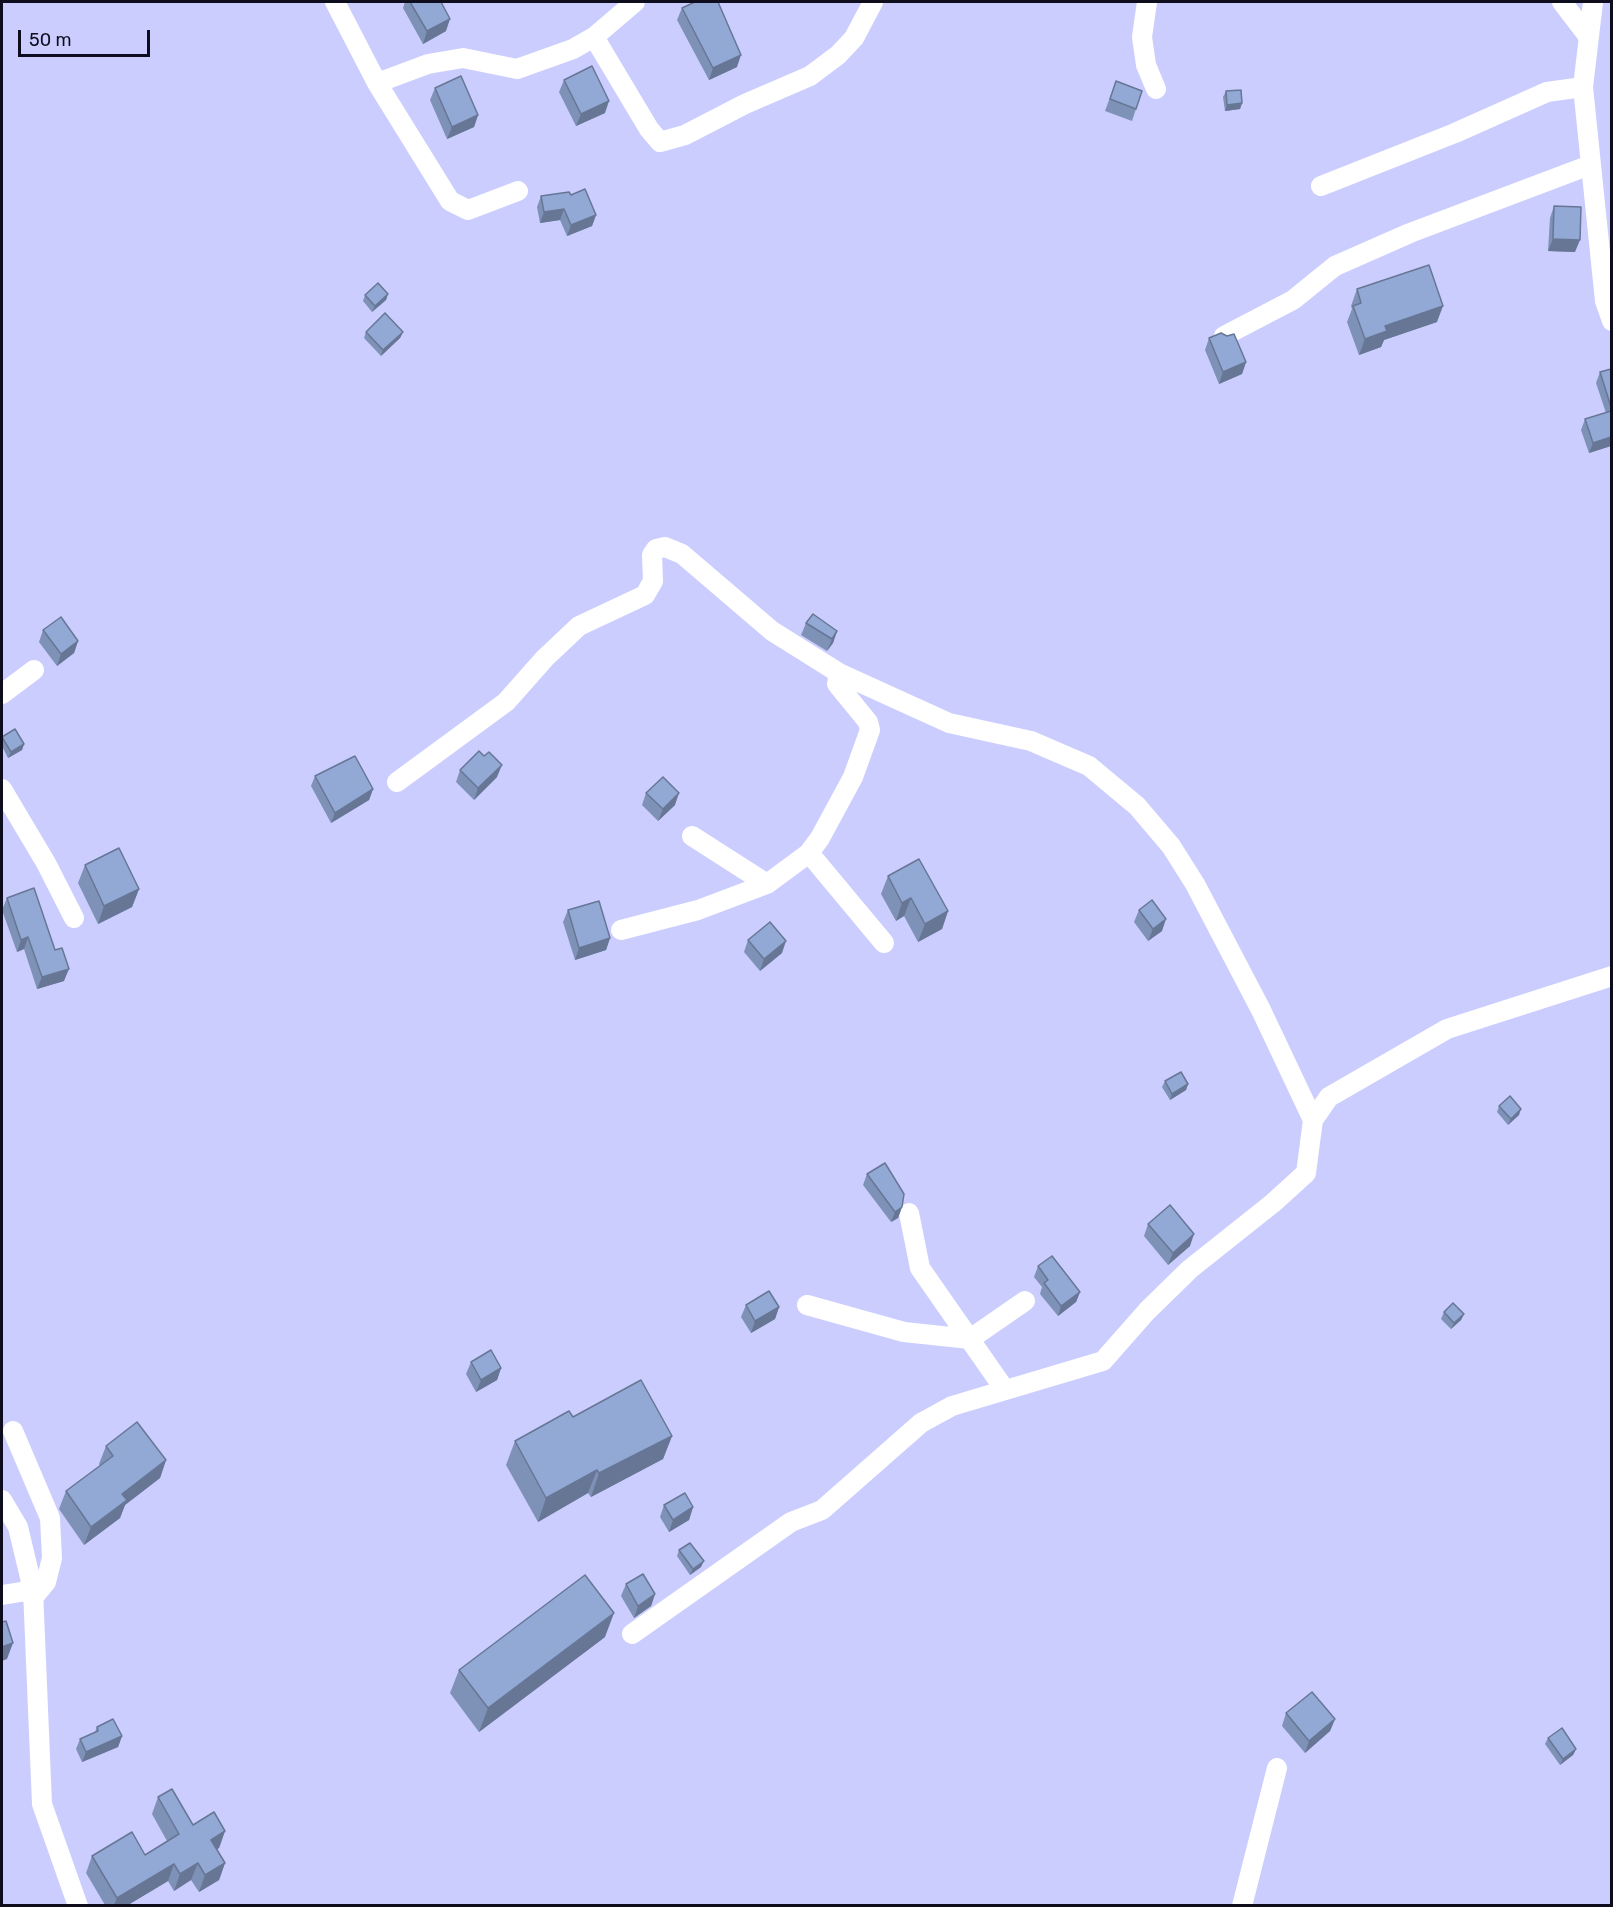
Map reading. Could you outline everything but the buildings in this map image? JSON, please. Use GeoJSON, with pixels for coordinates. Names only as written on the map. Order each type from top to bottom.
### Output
{"type":"FeatureCollection","features":[{"type":"Feature","properties":{"kind":"street"},"geometry":{"type":"LineString","coordinates":[[335,2],[377,83],[450,201],[468,210],[518,191]]}},
{"type":"Feature","properties":{"kind":"street"},"geometry":{"type":"LineString","coordinates":[[377,83],[428,64],[463,58],[517,69],[573,49],[594,37],[635,2]]}},
{"type":"Feature","properties":{"kind":"street"},"geometry":{"type":"LineString","coordinates":[[594,37],[649,129],[660,142],[686,135],[745,104],[810,76],[854,38],[873,2]]}},
{"type":"Feature","properties":{"kind":"street"},"geometry":{"type":"LineString","coordinates":[[1147,2],[1142,37],[1146,65],[1156,89]]}},
{"type":"Feature","properties":{"kind":"street"},"geometry":{"type":"LineString","coordinates":[[1562,2],[1588,36]]}},
{"type":"Feature","properties":{"kind":"street"},"geometry":{"type":"LineString","coordinates":[[1593,2],[1583,87],[1605,301],[1611,321]]}},
{"type":"Feature","properties":{"kind":"street"},"geometry":{"type":"LineString","coordinates":[[1321,186],[1455,133],[1547,92],[1583,87]]}},
{"type":"Feature","properties":{"kind":"street"},"geometry":{"type":"LineString","coordinates":[[1224,336],[1293,300],[1335,266],[1410,232],[1590,165]]}},
{"type":"Feature","properties":{"kind":"street"},"geometry":{"type":"LineString","coordinates":[[397,782],[506,702],[544,658],[579,626],[645,595],[653,581],[652,555],[657,549],[665,547],[682,554],[772,631],[839,673],[949,723],[1031,741],[1089,766],[1137,806],[1171,846],[1195,884],[1261,1010],[1313,1120]]}},
{"type":"Feature","properties":{"kind":"street"},"geometry":{"type":"LineString","coordinates":[[2,694],[34,670]]}},
{"type":"Feature","properties":{"kind":"street"},"geometry":{"type":"LineString","coordinates":[[621,930],[698,910],[767,884],[809,853],[820,838],[853,777],[870,730],[868,722],[837,684],[839,673]]}},
{"type":"Feature","properties":{"kind":"street"},"geometry":{"type":"LineString","coordinates":[[2,789],[46,863],[74,918]]}},
{"type":"Feature","properties":{"kind":"street"},"geometry":{"type":"LineString","coordinates":[[692,836],[767,884]]}},
{"type":"Feature","properties":{"kind":"street"},"geometry":{"type":"LineString","coordinates":[[809,853],[884,943]]}},
{"type":"Feature","properties":{"kind":"street"},"geometry":{"type":"LineString","coordinates":[[632,1634],[791,1522],[822,1510],[921,1423],[952,1406],[1104,1361],[1147,1311],[1190,1269],[1273,1203],[1306,1173],[1313,1120],[1329,1097],[1447,1029],[1611,976]]}},
{"type":"Feature","properties":{"kind":"street"},"geometry":{"type":"LineString","coordinates":[[909,1213],[920,1268],[1005,1390]]}},
{"type":"Feature","properties":{"kind":"street"},"geometry":{"type":"LineString","coordinates":[[807,1305],[904,1332],[970,1339],[1025,1301]]}},
{"type":"Feature","properties":{"kind":"street"},"geometry":{"type":"LineString","coordinates":[[2,1595],[33,1594],[46,1582],[52,1558],[50,1518],[13,1431]]}},
{"type":"Feature","properties":{"kind":"street"},"geometry":{"type":"LineString","coordinates":[[2,1500],[18,1527],[33,1594],[42,1804],[78,1905]]}},
{"type":"Feature","properties":{"kind":"street"},"geometry":{"type":"LineString","coordinates":[[1242,1905],[1278,1768]]}}]}
